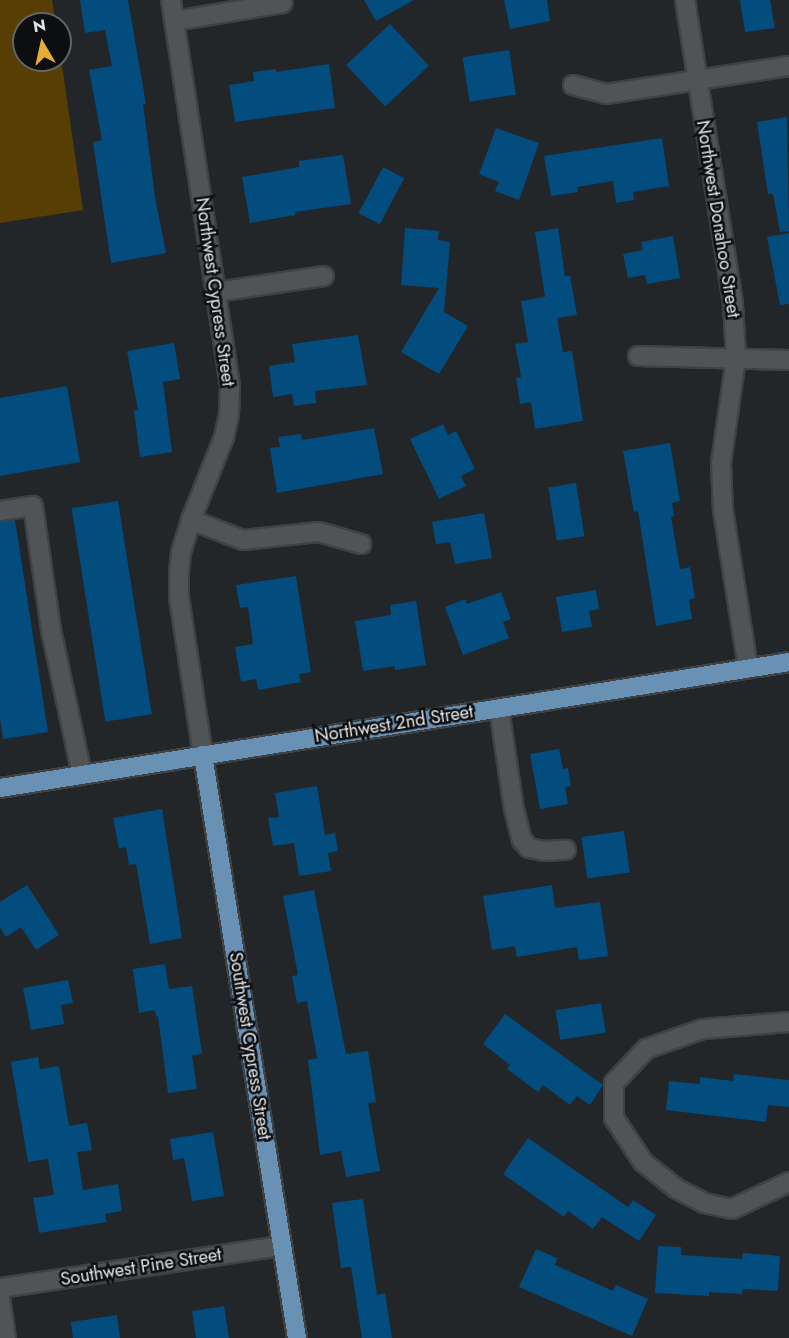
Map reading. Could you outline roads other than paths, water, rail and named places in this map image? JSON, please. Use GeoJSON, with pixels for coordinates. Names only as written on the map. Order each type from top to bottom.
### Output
{"type":"FeatureCollection","features":[{"type":"Feature","properties":{"kind":"main road","name":"Northwest 2nd Street"},"geometry":{"type":"LineString","coordinates":[[0,788],[789,662]]}},
{"type":"Feature","properties":{"kind":"main road","name":"Southwest Cypress Street"},"geometry":{"type":"LineString","coordinates":[[203,755],[297,1338]]}},
{"type":"Feature","properties":{"kind":"street","name":"Northwest Cypress Street"},"geometry":{"type":"LineString","coordinates":[[171,0],[230,387],[229,414],[224,437],[191,520],[181,553],[179,597],[203,755]]}},
{"type":"Feature","properties":{"kind":"street","name":"Northwest Donahoo Street"},"geometry":{"type":"LineString","coordinates":[[685,0],[733,304],[736,358],[721,463],[723,510],[748,668]]}},
{"type":"Feature","properties":{"kind":"street"},"geometry":{"type":"LineString","coordinates":[[175,21],[282,3]]}},
{"type":"Feature","properties":{"kind":"street"},"geometry":{"type":"LineString","coordinates":[[573,85],[606,94],[789,66]]}},
{"type":"Feature","properties":{"kind":"street"},"geometry":{"type":"LineString","coordinates":[[216,292],[324,276]]}},
{"type":"Feature","properties":{"kind":"street"},"geometry":{"type":"LineString","coordinates":[[638,356],[789,360]]}},
{"type":"Feature","properties":{"kind":"street"},"geometry":{"type":"LineString","coordinates":[[0,511],[33,506],[51,630],[82,775]]}},
{"type":"Feature","properties":{"kind":"street"},"geometry":{"type":"LineString","coordinates":[[191,520],[243,540],[319,532],[361,544]]}},
{"type":"Feature","properties":{"kind":"street"},"geometry":{"type":"LineString","coordinates":[[499,708],[514,809],[522,840],[529,848],[544,851],[566,850]]}},
{"type":"Feature","properties":{"kind":"street"},"geometry":{"type":"LineString","coordinates":[[789,1022],[703,1029],[646,1049],[614,1083],[614,1118],[643,1162],[677,1189],[704,1203],[732,1209],[789,1182]]}},
{"type":"Feature","properties":{"kind":"street","name":"Southwest Pine Street"},"geometry":{"type":"LineString","coordinates":[[0,1288],[281,1246]]}},
{"type":"Feature","properties":{"kind":"street"},"geometry":{"type":"LineString","coordinates":[[0,1298],[6,1338]]}}]}
